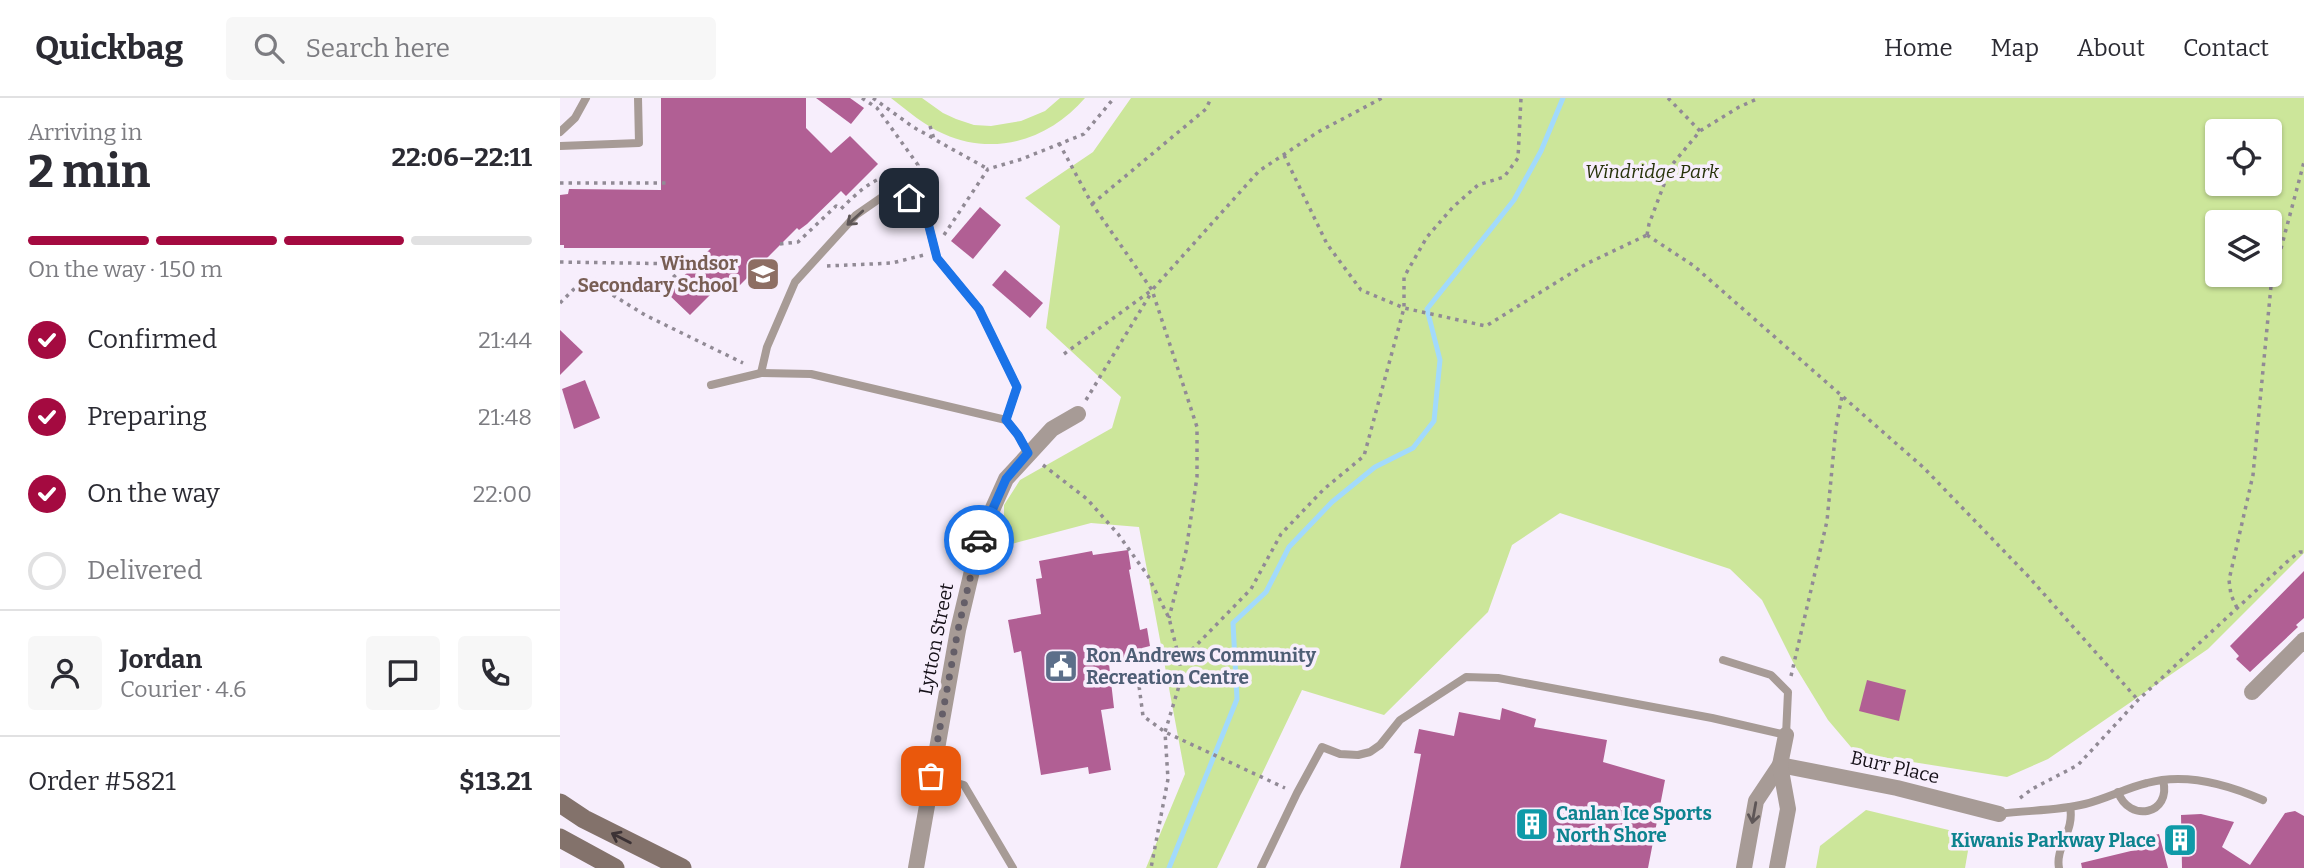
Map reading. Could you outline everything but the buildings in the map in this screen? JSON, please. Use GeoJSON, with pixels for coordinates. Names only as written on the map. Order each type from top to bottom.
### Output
{"type":"FeatureCollection","features":[{"type":"Feature","properties":{"kind":"main road"},"geometry":{"type":"LineString","coordinates":[[560,803],[584,819],[682,868]]}},
{"type":"Feature","properties":{"kind":"main road"},"geometry":{"type":"LineString","coordinates":[[560,838],[615,868]]}},
{"type":"Feature","properties":{"kind":"street","name":"Lytton Street"},"geometry":{"type":"LineString","coordinates":[[916,868],[958,630],[979,537],[1006,479],[1052,429],[1078,414]]}},
{"type":"Feature","properties":{"kind":"street"},"geometry":{"type":"LineString","coordinates":[[2252,692],[2301,648]]}},
{"type":"Feature","properties":{"kind":"street"},"geometry":{"type":"LineString","coordinates":[[1777,868],[1788,808],[1780,765],[1786,735]]}},
{"type":"Feature","properties":{"kind":"street"},"geometry":{"type":"LineString","coordinates":[[1744,868],[1756,801],[1780,765]]}},
{"type":"Feature","properties":{"kind":"street","name":"Burr Place"},"geometry":{"type":"LineString","coordinates":[[1780,765],[1897,788],[1999,814]]}},
{"type":"Feature","properties":{"kind":"lane"},"geometry":{"type":"LineString","coordinates":[[560,132],[575,118],[586,98]]}},
{"type":"Feature","properties":{"kind":"lane"},"geometry":{"type":"LineString","coordinates":[[560,146],[639,143],[638,98]]}},
{"type":"Feature","properties":{"kind":"lane"},"geometry":{"type":"LineString","coordinates":[[761,373],[768,347],[795,282],[856,215],[895,188],[924,207],[937,258],[979,309],[1017,387],[1006,420]]}},
{"type":"Feature","properties":{"kind":"lane"},"geometry":{"type":"LineString","coordinates":[[711,385],[761,373],[811,374],[1006,420],[1028,453]]}},
{"type":"Feature","properties":{"kind":"lane"},"geometry":{"type":"LineString","coordinates":[[1261,868],[1322,747],[1340,754],[1358,755],[1370,752],[1380,745],[1400,720],[1466,677],[1497,678],[1712,718],[1786,735],[1788,692],[1771,675],[1723,660]]}},
{"type":"Feature","properties":{"kind":"lane"},"geometry":{"type":"LineString","coordinates":[[931,776],[964,785],[1013,868]]}},
{"type":"Feature","properties":{"kind":"lane"},"geometry":{"type":"LineString","coordinates":[[1999,814],[2086,804],[2163,780],[2213,782],[2239,789],[2263,800]]}},
{"type":"Feature","properties":{"kind":"lane"},"geometry":{"type":"LineString","coordinates":[[2118,792],[2130,810],[2148,810],[2164,801],[2166,795],[2163,780]]}},
{"type":"Feature","properties":{"kind":"lane"},"geometry":{"type":"LineString","coordinates":[[2059,868],[2060,853],[2071,827],[2070,807]]}},
{"type":"Feature","properties":{"kind":"path"},"geometry":{"type":"LineString","coordinates":[[862,98],[877,108],[918,165],[916,178]]}},
{"type":"Feature","properties":{"kind":"path"},"geometry":{"type":"LineString","coordinates":[[873,98],[913,127],[988,169]]}},
{"type":"Feature","properties":{"kind":"path"},"geometry":{"type":"LineString","coordinates":[[820,266],[892,263],[935,250],[988,169],[1022,159],[1084,134],[1114,98]]}},
{"type":"Feature","properties":{"kind":"path"},"geometry":{"type":"LineString","coordinates":[[1092,204],[1206,109],[1211,98]]}},
{"type":"Feature","properties":{"kind":"path"},"geometry":{"type":"LineString","coordinates":[[1078,414],[1152,290],[1259,171],[1318,132],[1382,98]]}},
{"type":"Feature","properties":{"kind":"path"},"geometry":{"type":"LineString","coordinates":[[1180,662],[1251,589],[1281,534],[1324,489],[1364,456],[1404,309],[1404,277],[1427,237],[1453,207],[1478,185],[1504,177],[1518,158],[1521,98]]}},
{"type":"Feature","properties":{"kind":"path"},"geometry":{"type":"LineString","coordinates":[[1668,98],[1700,131]]}},
{"type":"Feature","properties":{"kind":"path"},"geometry":{"type":"LineString","coordinates":[[1647,235],[1648,225],[1671,166],[1700,131],[1759,98]]}},
{"type":"Feature","properties":{"kind":"path"},"geometry":{"type":"LineString","coordinates":[[930,126],[934,139]]}},
{"type":"Feature","properties":{"kind":"path"},"geometry":{"type":"LineString","coordinates":[[1059,143],[1092,204],[1152,290],[1197,428],[1197,477],[1186,551],[1169,618]]}},
{"type":"Feature","properties":{"kind":"path"},"geometry":{"type":"LineString","coordinates":[[1284,155],[1327,244],[1362,290],[1404,309],[1486,326],[1586,264],[1647,235]]}},
{"type":"Feature","properties":{"kind":"path"},"geometry":{"type":"LineString","coordinates":[[2237,608],[2231,595],[2229,580],[2253,475],[2271,286],[2304,162]]}},
{"type":"Feature","properties":{"kind":"path"},"geometry":{"type":"LineString","coordinates":[[560,183],[666,183]]}},
{"type":"Feature","properties":{"kind":"path"},"geometry":{"type":"LineString","coordinates":[[1647,235],[1694,265],[1924,468],[2028,576],[2138,699]]}},
{"type":"Feature","properties":{"kind":"path"},"geometry":{"type":"LineString","coordinates":[[560,262],[688,264],[658,291],[663,296]]}},
{"type":"Feature","properties":{"kind":"path"},"geometry":{"type":"LineString","coordinates":[[560,303],[585,278],[645,314],[761,373]]}},
{"type":"Feature","properties":{"kind":"path"},"geometry":{"type":"LineString","coordinates":[[1064,354],[1152,290]]}},
{"type":"Feature","properties":{"kind":"path"},"geometry":{"type":"LineString","coordinates":[[1788,692],[1827,521],[1836,427],[1842,396]]}},
{"type":"Feature","properties":{"kind":"path"},"geometry":{"type":"LineString","coordinates":[[1028,453],[1087,499],[1118,534],[1148,576],[1169,618],[1180,662],[1179,685],[1165,732],[1168,779],[1151,868]]}},
{"type":"Feature","properties":{"kind":"path"},"geometry":{"type":"LineString","coordinates":[[1999,814],[2032,789],[2078,765],[2138,699],[2289,560],[2304,552]]}},
{"type":"Feature","properties":{"kind":"path"},"geometry":{"type":"LineString","coordinates":[[1138,678],[1143,716],[1165,732],[1297,793]]}},
{"type":"Feature","properties":{"kind":"green space"},"geometry":{"type":"Polygon","coordinates":[[[891,98],[922,98],[956,119],[974,125],[991,126],[1021,121],[1045,111],[1060,98],[1085,98],[1055,124],[1038,133],[1002,144],[983,144],[963,141],[937,131],[891,98]]]}},
{"type":"Feature","properties":{"kind":"green space","name":"Windridge Park"},"geometry":{"type":"Polygon","coordinates":[[[1131,98],[2304,98],[2304,553],[2208,649],[2048,759],[2007,777],[1856,753],[1828,720],[1795,666],[1762,600],[1730,569],[1560,513],[1512,545],[1488,612],[1384,715],[1302,690],[1217,868],[1146,868],[1185,774],[1139,527],[1091,523],[1004,546],[1004,505],[1020,480],[1112,428],[1121,397],[1046,328],[1060,226],[1025,198],[1093,152],[1131,98]]]}},
{"type":"Feature","properties":{"kind":"green space"},"geometry":{"type":"Polygon","coordinates":[[[1866,810],[1961,833],[1969,845],[1965,868],[1816,868],[1820,846],[1866,810]]]}},
{"type":"Feature","properties":{"kind":"waterway"},"geometry":{"type":"LineString","coordinates":[[1169,868],[1237,699],[1233,623],[1266,592],[1289,547],[1332,502],[1375,467],[1413,448],[1434,421],[1440,360],[1427,309],[1514,200],[1541,151],[1563,98]]}},
{"type":"Feature","properties":{"kind":"way so far"},"geometry":{"type":"LineString","coordinates":[[931,776],[958,630],[979,540]]}},
{"type":"Feature","properties":{"kind":"place","name":"Windsor Secondary School"},"geometry":{"type":"Point","coordinates":[763,274]}},
{"type":"Feature","properties":{"kind":"place","name":"Ron Andrews Community Recreation Centre"},"geometry":{"type":"Point","coordinates":[1061,666]}},
{"type":"Feature","properties":{"kind":"place","name":"Canlan Ice Sports North Shore"},"geometry":{"type":"Point","coordinates":[1532,824]}},
{"type":"Feature","properties":{"kind":"place","name":"Kiwanis Parkway Place"},"geometry":{"type":"Point","coordinates":[2180,840]}},
{"type":"Feature","properties":{"kind":"route"},"geometry":{"type":"LineString","coordinates":[[909,198],[924,207],[937,258],[979,309],[1017,387],[1006,420],[1028,453],[1006,479],[979,540]]}}]}
